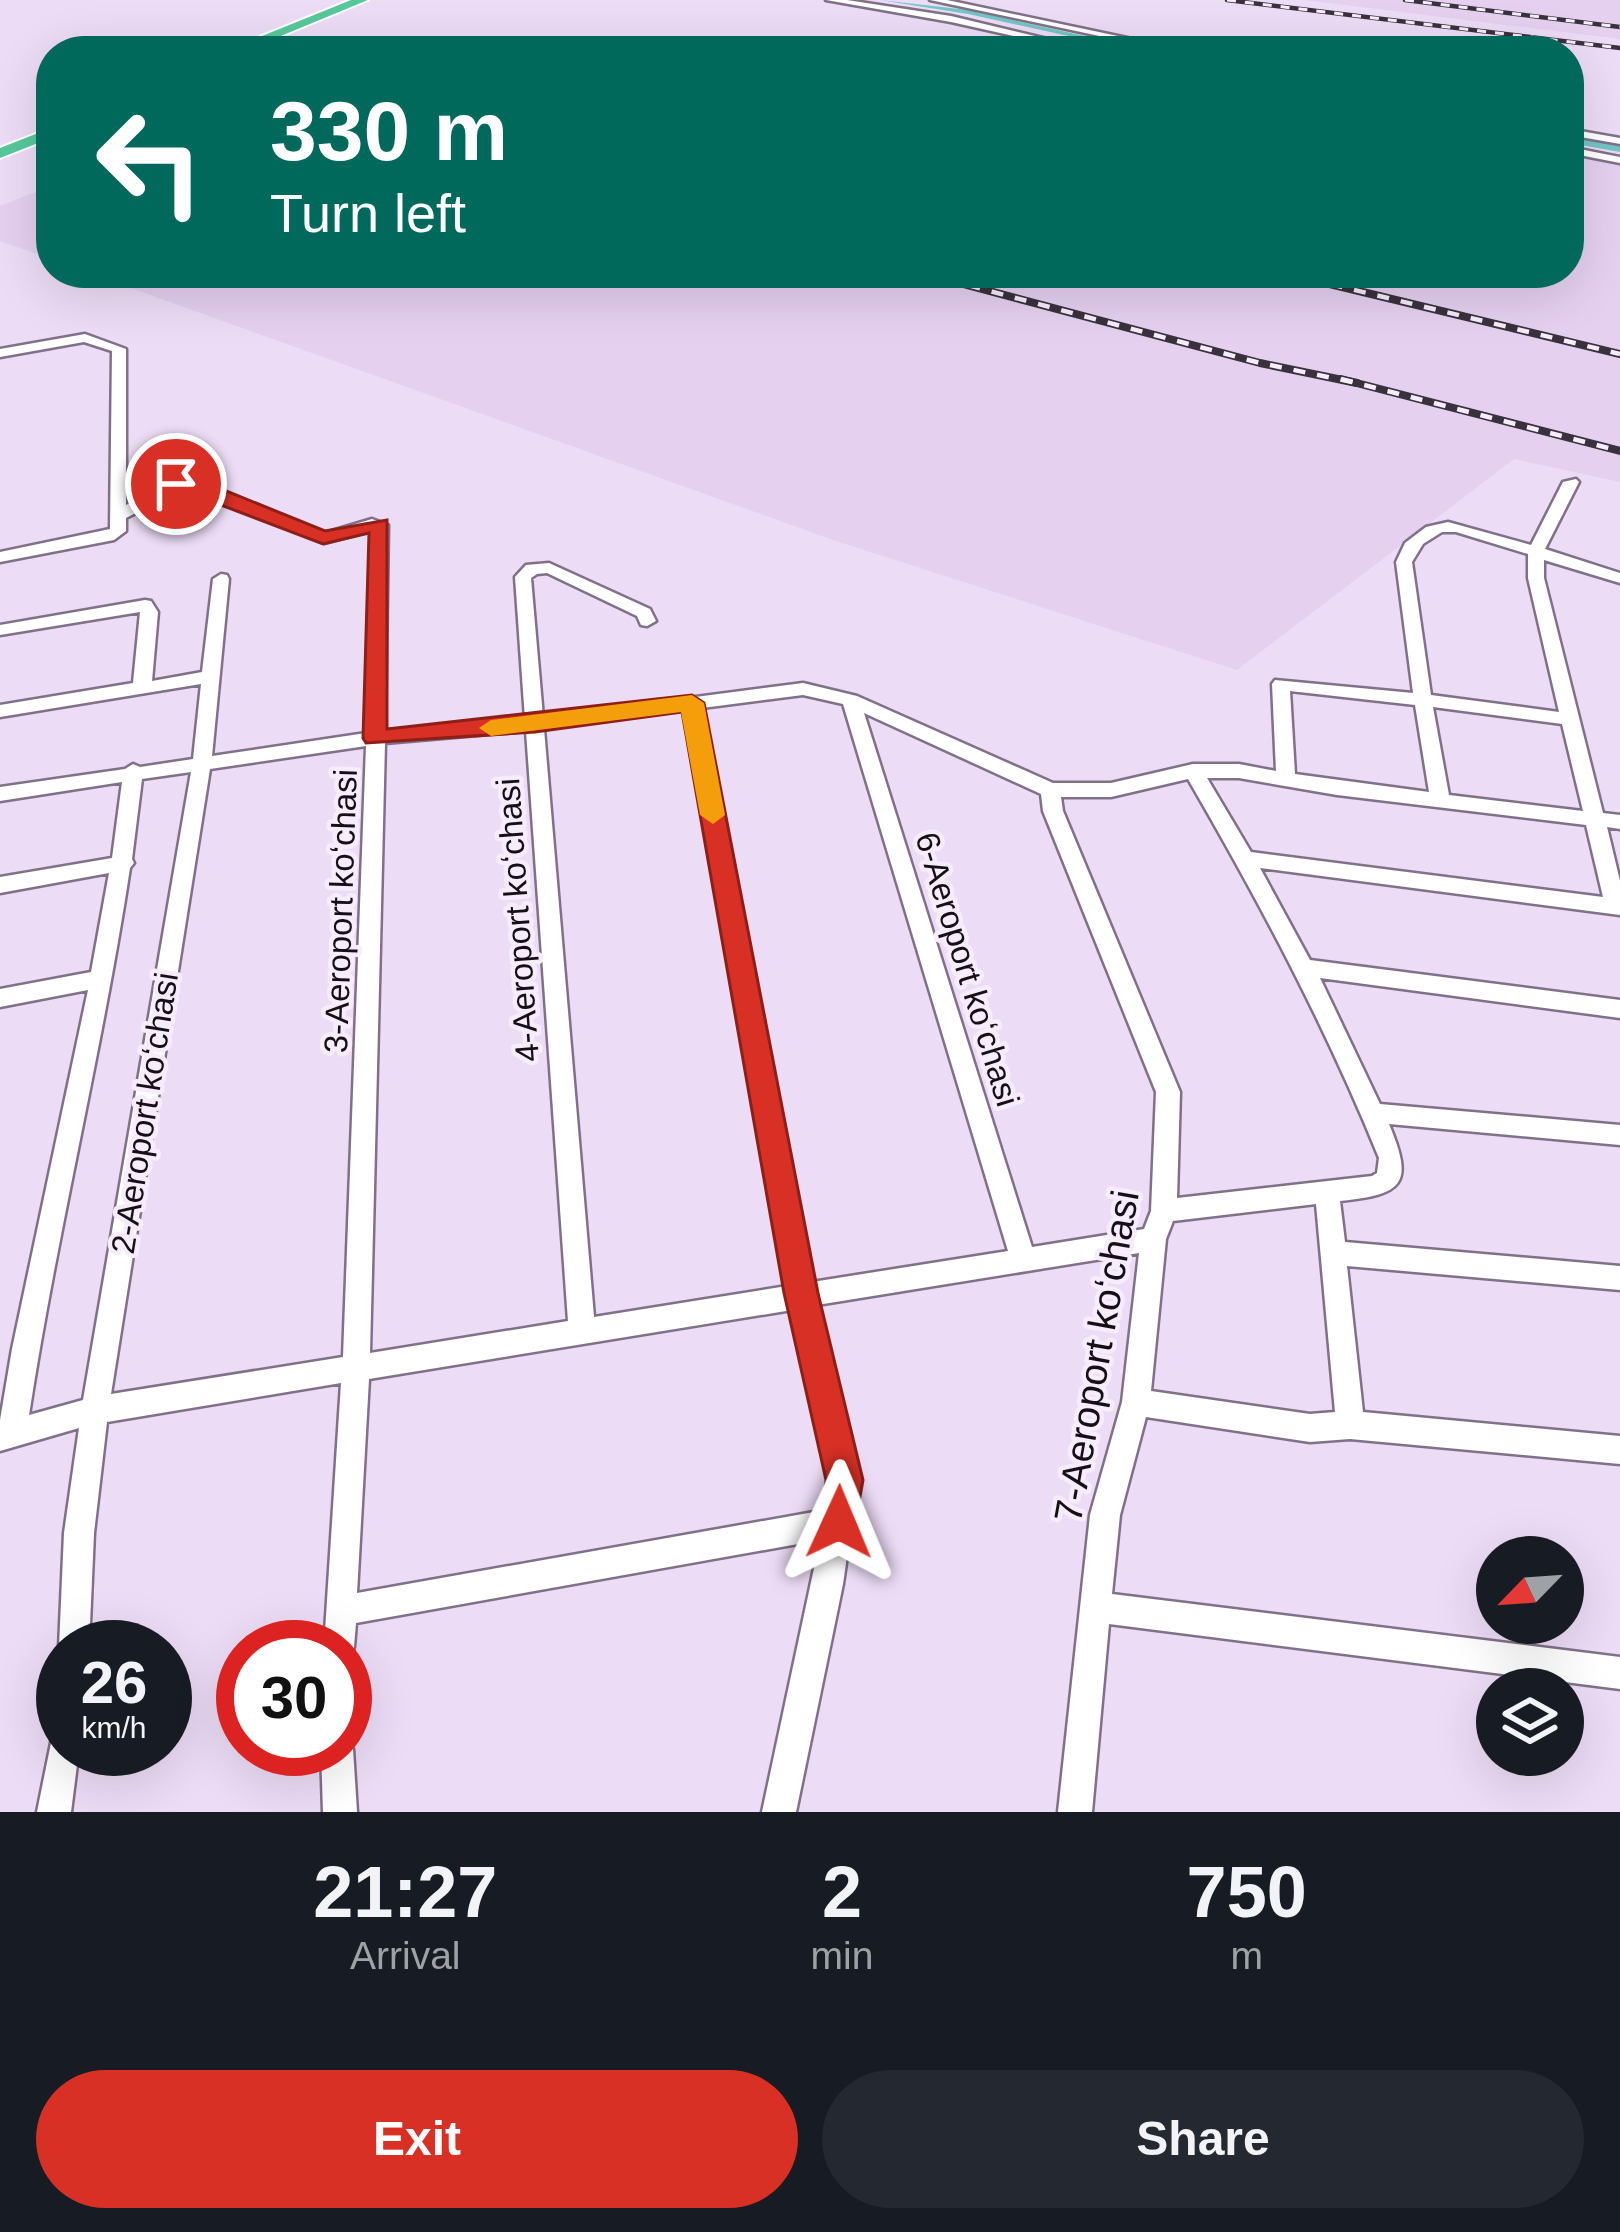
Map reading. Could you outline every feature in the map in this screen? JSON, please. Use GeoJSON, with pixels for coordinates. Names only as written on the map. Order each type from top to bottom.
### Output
{"type":"FeatureCollection","features":[{"type":"Feature","properties":{"kind":"highway"},"geometry":{"type":"LineString","coordinates":[[270,36],[362,0]]}},
{"type":"Feature","properties":{"kind":"highway"},"geometry":{"type":"LineString","coordinates":[[301,36],[386,2]]}},
{"type":"Feature","properties":{"kind":"highway"},"geometry":{"type":"LineString","coordinates":[[0,142],[36,128]]}},
{"type":"Feature","properties":{"kind":"highway"},"geometry":{"type":"LineString","coordinates":[[0,153],[36,139]]}},
{"type":"Feature","properties":{"kind":"street"},"geometry":{"type":"LineString","coordinates":[[830,0],[1026,36]]}},
{"type":"Feature","properties":{"kind":"street"},"geometry":{"type":"LineString","coordinates":[[934,0],[1110,36]]}},
{"type":"Feature","properties":{"kind":"street"},"geometry":{"type":"LineString","coordinates":[[1584,135],[1620,141]]}},
{"type":"Feature","properties":{"kind":"street"},"geometry":{"type":"LineString","coordinates":[[1584,153],[1620,160]]}},
{"type":"Feature","properties":{"kind":"street"},"geometry":{"type":"LineString","coordinates":[[0,370],[1,353],[86,338],[119,349],[118,531],[108,537],[0,556]]}},
{"type":"Feature","properties":{"kind":"street","name":"3-Aeroport koʻchasi"},"geometry":{"type":"LineString","coordinates":[[119,515],[185,481],[323,538],[380,525],[356,1367],[340,1620]]}},
{"type":"Feature","properties":{"kind":"street"},"geometry":{"type":"LineString","coordinates":[[1246,859],[1618,907],[1592,819],[1536,578],[1536,551],[1571,482]]}},
{"type":"Feature","properties":{"kind":"street"},"geometry":{"type":"LineString","coordinates":[[1440,800],[1406,551],[1433,528],[1449,525],[1620,578]]}},
{"type":"Feature","properties":{"kind":"street","name":"4-Aeroport koʻchasi"},"geometry":{"type":"LineString","coordinates":[[582,1330],[523,577],[549,568],[644,613],[647,621]]}},
{"type":"Feature","properties":{"kind":"street","name":"2-Aeroport koʻchasi"},"geometry":{"type":"LineString","coordinates":[[75,1620],[95,1410],[202,761],[221,579]]}},
{"type":"Feature","properties":{"kind":"street"},"geometry":{"type":"LineString","coordinates":[[0,630],[145,605],[149,612],[142,688]]}},
{"type":"Feature","properties":{"kind":"street"},"geometry":{"type":"LineString","coordinates":[[0,711],[209,676]]}},
{"type":"Feature","properties":{"kind":"street"},"geometry":{"type":"LineString","coordinates":[[1286,779],[1281,684],[1568,719]]}},
{"type":"Feature","properties":{"kind":"street"},"geometry":{"type":"LineString","coordinates":[[0,794],[375,738],[535,724],[803,689],[851,700],[1050,790],[1112,790],[1193,771],[1239,771],[1620,822]]}},
{"type":"Feature","properties":{"kind":"street","name":"6-Aeroport koʻchasi"},"geometry":{"type":"LineString","coordinates":[[851,700],[1023,1258]]}},
{"type":"Feature","properties":{"kind":"street"},"geometry":{"type":"LineString","coordinates":[[692,703],[801,1293],[844,1480],[779,1812]]}},
{"type":"Feature","properties":{"kind":"street"},"geometry":{"type":"LineString","coordinates":[[133,772],[124,863],[6,1434],[95,1410],[1023,1258],[1158,1225],[1378,1186],[1388,1178],[1391,1158],[1372,1113],[1246,859],[1193,771]]}},
{"type":"Feature","properties":{"kind":"street","name":"7-Aeroport koʻchasi"},"geometry":{"type":"LineString","coordinates":[[1050,790],[1053,811],[1168,1092],[1158,1225],[1136,1402],[1105,1515],[1075,1812]]}},
{"type":"Feature","properties":{"kind":"street"},"geometry":{"type":"LineString","coordinates":[[0,885],[124,863]]}},
{"type":"Feature","properties":{"kind":"street"},"geometry":{"type":"LineString","coordinates":[[1301,967],[1620,1009]]}},
{"type":"Feature","properties":{"kind":"street"},"geometry":{"type":"LineString","coordinates":[[0,998],[100,979]]}},
{"type":"Feature","properties":{"kind":"street"},"geometry":{"type":"LineString","coordinates":[[1372,1113],[1620,1135]]}},
{"type":"Feature","properties":{"kind":"street"},"geometry":{"type":"LineString","coordinates":[[1327,1193],[1351,1425]]}},
{"type":"Feature","properties":{"kind":"street"},"geometry":{"type":"LineString","coordinates":[[1334,1252],[1620,1277]]}},
{"type":"Feature","properties":{"kind":"street"},"geometry":{"type":"LineString","coordinates":[[1136,1402],[1310,1428],[1351,1425],[1620,1450]]}},
{"type":"Feature","properties":{"kind":"street"},"geometry":{"type":"LineString","coordinates":[[340,1611],[839,1522]]}},
{"type":"Feature","properties":{"kind":"street"},"geometry":{"type":"LineString","coordinates":[[1097,1607],[1620,1673]]}},
{"type":"Feature","properties":{"kind":"street"},"geometry":{"type":"LineString","coordinates":[[53,1812],[59,1776]]}},
{"type":"Feature","properties":{"kind":"street"},"geometry":{"type":"LineString","coordinates":[[338,1776],[340,1812]]}},
{"type":"Feature","properties":{"kind":"shaded area"},"geometry":{"type":"Polygon","coordinates":[[[1304,0],[1620,0],[1620,39],[1304,0]]]}},
{"type":"Feature","properties":{"kind":"shaded area"},"geometry":{"type":"Polygon","coordinates":[[[1584,149],[1620,156],[1620,482],[1514,459],[1237,670],[833,540],[131,288],[1584,288],[1584,149]]]}},
{"type":"Feature","properties":{"kind":"shaded area"},"geometry":{"type":"Polygon","coordinates":[[[36,192],[36,254],[0,241],[0,206],[36,192]]]}},
{"type":"Feature","properties":{"kind":"waterway"},"geometry":{"type":"LineString","coordinates":[[884,0],[1079,36]]}},
{"type":"Feature","properties":{"kind":"waterway"},"geometry":{"type":"LineString","coordinates":[[1584,143],[1620,149]]}},
{"type":"Feature","properties":{"kind":"railway"},"geometry":{"type":"LineString","coordinates":[[1227,0],[1522,36]]}},
{"type":"Feature","properties":{"kind":"railway"},"geometry":{"type":"LineString","coordinates":[[1405,0],[1620,27]]}},
{"type":"Feature","properties":{"kind":"railway"},"geometry":{"type":"LineString","coordinates":[[1584,44],[1620,48]]}},
{"type":"Feature","properties":{"kind":"railway"},"geometry":{"type":"LineString","coordinates":[[978,288],[1260,363],[1355,382]]}},
{"type":"Feature","properties":{"kind":"railway"},"geometry":{"type":"LineString","coordinates":[[1346,288],[1620,354]]}},
{"type":"Feature","properties":{"kind":"railway"},"geometry":{"type":"LineString","coordinates":[[1341,379],[1355,382]]}},
{"type":"Feature","properties":{"kind":"railway"},"geometry":{"type":"LineString","coordinates":[[1355,382],[1620,451]]}},
{"type":"Feature","properties":{"kind":"slow traffic"},"geometry":{"type":"LineString","coordinates":[[491,728],[692,703],[713,815]]}},
{"type":"Feature","properties":{"kind":"route"},"geometry":{"type":"LineString","coordinates":[[176,484],[187,481],[323,538],[380,525],[375,738],[535,724],[692,703],[801,1293],[844,1480],[839,1522]]}}]}
